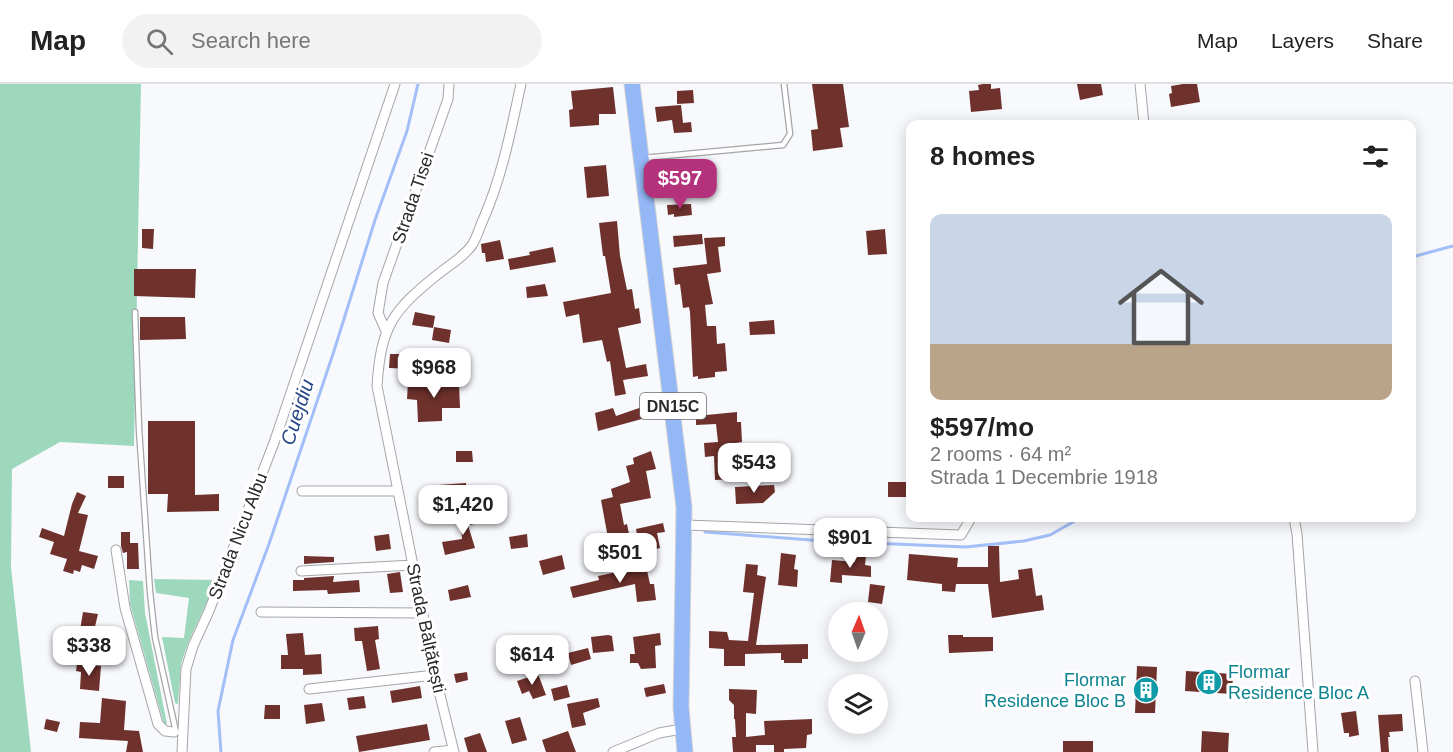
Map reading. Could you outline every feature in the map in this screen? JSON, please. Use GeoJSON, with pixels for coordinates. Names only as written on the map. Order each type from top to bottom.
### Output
{"type":"FeatureCollection","features":[{"type":"Feature","properties":{"kind":"main road","name":"DN15C"},"geometry":{"type":"LineString","coordinates":[[632,84],[680,466],[685,525],[681,668],[682,729],[685,752]]}},
{"type":"Feature","properties":{"kind":"street","name":"Strada Nicu Albu"},"geometry":{"type":"LineString","coordinates":[[182,752],[178,732],[186,669],[193,646],[275,440],[395,84]]}},
{"type":"Feature","properties":{"kind":"street","name":"Strada Tisei"},"geometry":{"type":"LineString","coordinates":[[386,331],[378,313],[383,283],[448,99],[449,84]]}},
{"type":"Feature","properties":{"kind":"street","name":"Strada Bălțătești"},"geometry":{"type":"LineString","coordinates":[[454,751],[435,675],[377,386],[379,358],[386,331],[395,314],[439,273],[457,261],[472,245],[489,206],[507,149],[521,84]]}},
{"type":"Feature","properties":{"kind":"street"},"geometry":{"type":"LineString","coordinates":[[1140,84],[1144,120]]}},
{"type":"Feature","properties":{"kind":"street"},"geometry":{"type":"LineString","coordinates":[[302,491],[398,491]]}},
{"type":"Feature","properties":{"kind":"street"},"geometry":{"type":"LineString","coordinates":[[685,525],[961,535],[969,522]]}},
{"type":"Feature","properties":{"kind":"street"},"geometry":{"type":"LineString","coordinates":[[1295,522],[1313,752]]}},
{"type":"Feature","properties":{"kind":"street"},"geometry":{"type":"LineString","coordinates":[[116,550],[125,608],[158,724],[165,731],[178,732]]}},
{"type":"Feature","properties":{"kind":"street"},"geometry":{"type":"LineString","coordinates":[[301,571],[413,565]]}},
{"type":"Feature","properties":{"kind":"street"},"geometry":{"type":"LineString","coordinates":[[261,612],[423,613]]}},
{"type":"Feature","properties":{"kind":"street"},"geometry":{"type":"LineString","coordinates":[[309,689],[435,675]]}},
{"type":"Feature","properties":{"kind":"street"},"geometry":{"type":"LineString","coordinates":[[1415,681],[1423,752]]}},
{"type":"Feature","properties":{"kind":"street"},"geometry":{"type":"LineString","coordinates":[[613,752],[659,733],[682,729]]}},
{"type":"Feature","properties":{"kind":"street"},"geometry":{"type":"LineString","coordinates":[[434,752],[454,751]]}},
{"type":"Feature","properties":{"kind":"lane"},"geometry":{"type":"LineString","coordinates":[[641,158],[783,145],[790,134],[784,84]]}},
{"type":"Feature","properties":{"kind":"lane"},"geometry":{"type":"LineString","coordinates":[[135,312],[139,429],[150,592],[155,637],[178,732]]}},
{"type":"Feature","properties":{"kind":"green space"},"geometry":{"type":"Polygon","coordinates":[[[0,84],[141,84],[134,446],[60,442],[12,469],[11,567],[31,752],[0,752],[0,84]]]}},
{"type":"Feature","properties":{"kind":"green space"},"geometry":{"type":"Polygon","coordinates":[[[154,579],[217,580],[188,643],[181,664],[178,704],[175,703],[162,637],[184,638],[189,598],[156,593],[154,579]]]}},
{"type":"Feature","properties":{"kind":"green space"},"geometry":{"type":"Polygon","coordinates":[[[129,580],[143,581],[145,613],[167,724],[164,724],[130,604],[129,580]]]}},
{"type":"Feature","properties":{"kind":"building"},"geometry":{"type":"Polygon","coordinates":[[[812,84],[843,84],[849,127],[840,128],[843,147],[813,151],[811,130],[818,129],[812,84]]]}},
{"type":"Feature","properties":{"kind":"building"},"geometry":{"type":"Polygon","coordinates":[[[991,84],[991,89],[1000,88],[1002,109],[971,112],[969,91],[979,90],[978,85],[991,84]]]}},
{"type":"Feature","properties":{"kind":"building"},"geometry":{"type":"Polygon","coordinates":[[[1077,84],[1101,84],[1103,95],[1080,100],[1077,84]]]}},
{"type":"Feature","properties":{"kind":"building"},"geometry":{"type":"Polygon","coordinates":[[[1197,84],[1200,102],[1171,107],[1169,94],[1172,93],[1171,86],[1197,84]]]}},
{"type":"Feature","properties":{"kind":"building"},"geometry":{"type":"Polygon","coordinates":[[[613,87],[616,114],[599,114],[599,125],[570,127],[569,110],[573,109],[571,91],[613,87]]]}},
{"type":"Feature","properties":{"kind":"building"},"geometry":{"type":"Polygon","coordinates":[[[693,90],[694,103],[677,104],[677,91],[693,90]]]}},
{"type":"Feature","properties":{"kind":"building"},"geometry":{"type":"Polygon","coordinates":[[[681,105],[683,123],[691,122],[692,132],[674,133],[672,120],[657,122],[655,107],[681,105]]]}},
{"type":"Feature","properties":{"kind":"building"},"geometry":{"type":"Polygon","coordinates":[[[606,165],[609,196],[587,198],[584,167],[606,165]]]}},
{"type":"Feature","properties":{"kind":"building"},"geometry":{"type":"Polygon","coordinates":[[[703,172],[705,184],[689,187],[688,174],[703,172]]]}},
{"type":"Feature","properties":{"kind":"building"},"geometry":{"type":"Polygon","coordinates":[[[691,204],[692,215],[674,217],[674,214],[668,215],[667,205],[691,204]]]}},
{"type":"Feature","properties":{"kind":"building"},"geometry":{"type":"Polygon","coordinates":[[[617,221],[620,256],[627,290],[632,289],[635,309],[639,308],[641,323],[618,328],[626,368],[646,364],[648,376],[623,380],[626,394],[615,396],[610,361],[607,362],[602,340],[583,343],[579,314],[566,317],[563,302],[611,293],[599,223],[617,221]]]}},
{"type":"Feature","properties":{"kind":"building"},"geometry":{"type":"Polygon","coordinates":[[[142,229],[154,229],[153,249],[142,248],[142,229]]]}},
{"type":"Feature","properties":{"kind":"building"},"geometry":{"type":"Polygon","coordinates":[[[885,229],[887,254],[868,255],[866,231],[885,229]]]}},
{"type":"Feature","properties":{"kind":"building"},"geometry":{"type":"Polygon","coordinates":[[[702,234],[703,244],[674,247],[673,236],[702,234]]]}},
{"type":"Feature","properties":{"kind":"building"},"geometry":{"type":"Polygon","coordinates":[[[725,237],[725,246],[718,247],[721,272],[707,274],[713,304],[705,305],[707,326],[716,326],[717,344],[725,343],[727,371],[715,372],[715,377],[698,379],[698,376],[693,377],[689,307],[683,308],[680,284],[675,285],[673,268],[707,264],[704,238],[725,237]]]}},
{"type":"Feature","properties":{"kind":"building"},"geometry":{"type":"Polygon","coordinates":[[[500,240],[504,259],[486,262],[481,244],[500,240]]]}},
{"type":"Feature","properties":{"kind":"building"},"geometry":{"type":"Polygon","coordinates":[[[553,247],[556,262],[510,270],[508,259],[530,255],[529,252],[553,247]]]}},
{"type":"Feature","properties":{"kind":"building"},"geometry":{"type":"Polygon","coordinates":[[[134,269],[196,269],[195,298],[134,296],[134,269]]]}},
{"type":"Feature","properties":{"kind":"building"},"geometry":{"type":"Polygon","coordinates":[[[545,284],[548,296],[527,298],[526,287],[545,284]]]}},
{"type":"Feature","properties":{"kind":"building"},"geometry":{"type":"Polygon","coordinates":[[[415,312],[435,316],[433,328],[412,325],[415,312]]]}},
{"type":"Feature","properties":{"kind":"building"},"geometry":{"type":"Polygon","coordinates":[[[140,317],[185,317],[186,339],[140,340],[140,317]]]}},
{"type":"Feature","properties":{"kind":"building"},"geometry":{"type":"Polygon","coordinates":[[[774,320],[775,334],[750,335],[749,322],[774,320]]]}},
{"type":"Feature","properties":{"kind":"building"},"geometry":{"type":"Polygon","coordinates":[[[434,327],[451,330],[449,343],[432,340],[434,327]]]}},
{"type":"Feature","properties":{"kind":"building"},"geometry":{"type":"Polygon","coordinates":[[[390,354],[415,354],[415,369],[389,368],[390,354]]]}},
{"type":"Feature","properties":{"kind":"building"},"geometry":{"type":"Polygon","coordinates":[[[408,382],[446,386],[446,382],[459,383],[460,408],[442,408],[442,421],[418,422],[417,400],[407,399],[408,382]]]}},
{"type":"Feature","properties":{"kind":"building"},"geometry":{"type":"Polygon","coordinates":[[[645,406],[649,417],[598,431],[595,413],[613,408],[616,416],[645,406]]]}},
{"type":"Feature","properties":{"kind":"building"},"geometry":{"type":"Polygon","coordinates":[[[737,412],[737,422],[741,422],[742,442],[736,443],[736,479],[715,480],[714,456],[705,457],[704,443],[718,442],[716,424],[696,425],[696,416],[737,412]]]}},
{"type":"Feature","properties":{"kind":"building"},"geometry":{"type":"Polygon","coordinates":[[[148,421],[195,421],[195,495],[219,494],[219,511],[167,512],[168,494],[148,494],[148,421]]]}},
{"type":"Feature","properties":{"kind":"building"},"geometry":{"type":"Polygon","coordinates":[[[456,451],[472,451],[473,462],[456,462],[456,451]]]}},
{"type":"Feature","properties":{"kind":"building"},"geometry":{"type":"Polygon","coordinates":[[[651,451],[656,469],[646,471],[651,498],[620,504],[624,525],[627,524],[629,534],[608,538],[601,500],[613,497],[611,489],[630,482],[626,466],[634,464],[633,458],[651,451]]]}},
{"type":"Feature","properties":{"kind":"building"},"geometry":{"type":"Polygon","coordinates":[[[108,476],[124,476],[124,488],[108,488],[108,476]]]}},
{"type":"Feature","properties":{"kind":"building"},"geometry":{"type":"Polygon","coordinates":[[[888,482],[906,482],[906,497],[888,497],[888,482]]]}},
{"type":"Feature","properties":{"kind":"building"},"geometry":{"type":"Polygon","coordinates":[[[466,483],[468,499],[438,501],[438,485],[466,483]]]}},
{"type":"Feature","properties":{"kind":"building"},"geometry":{"type":"Polygon","coordinates":[[[774,485],[775,492],[763,503],[736,504],[735,487],[774,485]]]}},
{"type":"Feature","properties":{"kind":"building"},"geometry":{"type":"Polygon","coordinates":[[[77,492],[86,496],[78,513],[88,515],[79,551],[98,556],[94,569],[82,565],[80,572],[74,570],[73,574],[63,571],[67,559],[50,554],[54,542],[39,537],[42,528],[64,536],[77,492]]]}},
{"type":"Feature","properties":{"kind":"building"},"geometry":{"type":"Polygon","coordinates":[[[465,511],[466,516],[480,514],[481,523],[468,525],[475,548],[445,555],[442,542],[462,539],[460,512],[465,511]]]}},
{"type":"Feature","properties":{"kind":"building"},"geometry":{"type":"Polygon","coordinates":[[[663,523],[665,532],[657,533],[660,548],[645,552],[641,535],[637,535],[636,529],[663,523]]]}},
{"type":"Feature","properties":{"kind":"building"},"geometry":{"type":"Polygon","coordinates":[[[121,532],[130,532],[130,543],[138,543],[139,569],[127,569],[127,552],[123,553],[121,532]]]}},
{"type":"Feature","properties":{"kind":"building"},"geometry":{"type":"Polygon","coordinates":[[[389,534],[391,549],[376,551],[374,536],[389,534]]]}},
{"type":"Feature","properties":{"kind":"building"},"geometry":{"type":"Polygon","coordinates":[[[527,534],[528,547],[511,549],[509,537],[527,534]]]}},
{"type":"Feature","properties":{"kind":"building"},"geometry":{"type":"Polygon","coordinates":[[[988,546],[999,546],[1000,582],[1019,579],[1018,570],[1032,568],[1036,596],[1042,595],[1044,610],[992,618],[988,584],[956,584],[955,592],[942,591],[942,584],[907,580],[909,554],[958,558],[957,567],[988,567],[988,546]]]}},
{"type":"Feature","properties":{"kind":"building"},"geometry":{"type":"Polygon","coordinates":[[[781,553],[796,555],[794,569],[798,570],[797,587],[778,585],[781,553]]]}},
{"type":"Feature","properties":{"kind":"building"},"geometry":{"type":"Polygon","coordinates":[[[562,555],[565,569],[543,575],[539,561],[562,555]]]}},
{"type":"Feature","properties":{"kind":"building"},"geometry":{"type":"Polygon","coordinates":[[[856,555],[866,556],[865,565],[871,566],[871,577],[842,575],[842,583],[830,582],[832,560],[855,562],[856,555]]]}},
{"type":"Feature","properties":{"kind":"building"},"geometry":{"type":"Polygon","coordinates":[[[304,556],[334,557],[334,562],[304,564],[304,556]]]}},
{"type":"Feature","properties":{"kind":"building"},"geometry":{"type":"Polygon","coordinates":[[[746,564],[758,565],[757,575],[766,577],[756,645],[808,644],[808,659],[802,659],[802,663],[784,663],[784,660],[781,660],[781,653],[745,654],[745,666],[724,666],[724,649],[709,648],[709,631],[727,632],[729,640],[748,641],[754,593],[743,592],[746,564]]]}},
{"type":"Feature","properties":{"kind":"building"},"geometry":{"type":"Polygon","coordinates":[[[646,566],[650,584],[654,584],[656,600],[637,602],[635,584],[573,598],[570,587],[599,580],[598,576],[646,566]]]}},
{"type":"Feature","properties":{"kind":"building"},"geometry":{"type":"Polygon","coordinates":[[[400,572],[403,592],[390,593],[387,574],[400,572]]]}},
{"type":"Feature","properties":{"kind":"building"},"geometry":{"type":"Polygon","coordinates":[[[334,576],[333,582],[359,580],[360,592],[328,594],[327,590],[293,591],[293,580],[334,576]]]}},
{"type":"Feature","properties":{"kind":"building"},"geometry":{"type":"Polygon","coordinates":[[[870,584],[885,586],[882,602],[868,602],[870,584]]]}},
{"type":"Feature","properties":{"kind":"building"},"geometry":{"type":"Polygon","coordinates":[[[468,585],[471,597],[450,601],[448,590],[468,585]]]}},
{"type":"Feature","properties":{"kind":"building"},"geometry":{"type":"Polygon","coordinates":[[[83,612],[98,614],[92,639],[79,636],[83,612]]]}},
{"type":"Feature","properties":{"kind":"building"},"geometry":{"type":"Polygon","coordinates":[[[378,626],[379,639],[375,640],[380,669],[367,671],[362,641],[355,641],[354,628],[378,626]]]}},
{"type":"Feature","properties":{"kind":"building"},"geometry":{"type":"Polygon","coordinates":[[[303,633],[305,655],[321,654],[322,674],[303,675],[303,669],[281,669],[281,655],[288,655],[286,634],[303,633]]]}},
{"type":"Feature","properties":{"kind":"building"},"geometry":{"type":"Polygon","coordinates":[[[660,633],[661,645],[655,646],[656,668],[641,669],[638,663],[630,663],[630,654],[635,654],[633,637],[660,633]]]}},
{"type":"Feature","properties":{"kind":"building"},"geometry":{"type":"Polygon","coordinates":[[[948,635],[993,637],[993,651],[949,653],[948,635]]]}},
{"type":"Feature","properties":{"kind":"building"},"geometry":{"type":"Polygon","coordinates":[[[612,636],[614,651],[593,653],[591,637],[612,636]]]}},
{"type":"Feature","properties":{"kind":"building"},"geometry":{"type":"Polygon","coordinates":[[[588,648],[591,659],[571,665],[568,653],[588,648]]]}},
{"type":"Feature","properties":{"kind":"building"},"geometry":{"type":"Polygon","coordinates":[[[77,663],[101,666],[99,691],[80,689],[81,672],[76,671],[77,663]]]}},
{"type":"Feature","properties":{"kind":"building","name":"Flormar Residence Bloc B"},"geometry":{"type":"Polygon","coordinates":[[[1137,666],[1157,667],[1155,713],[1135,713],[1137,666]]]}},
{"type":"Feature","properties":{"kind":"building","name":"Flormar Residence Bloc A"},"geometry":{"type":"Polygon","coordinates":[[[1186,671],[1233,674],[1232,694],[1185,691],[1186,671]]]}},
{"type":"Feature","properties":{"kind":"building"},"geometry":{"type":"Polygon","coordinates":[[[467,672],[468,680],[456,683],[454,674],[467,672]]]}},
{"type":"Feature","properties":{"kind":"building"},"geometry":{"type":"Polygon","coordinates":[[[538,674],[546,695],[533,699],[529,691],[522,694],[517,681],[538,674]]]}},
{"type":"Feature","properties":{"kind":"building"},"geometry":{"type":"Polygon","coordinates":[[[664,684],[666,693],[646,697],[644,688],[664,684]]]}},
{"type":"Feature","properties":{"kind":"building"},"geometry":{"type":"Polygon","coordinates":[[[567,685],[570,697],[554,701],[551,689],[567,685]]]}},
{"type":"Feature","properties":{"kind":"building"},"geometry":{"type":"Polygon","coordinates":[[[420,686],[422,698],[392,703],[390,691],[420,686]]]}},
{"type":"Feature","properties":{"kind":"building"},"geometry":{"type":"Polygon","coordinates":[[[729,689],[757,690],[756,714],[746,713],[746,737],[765,735],[764,721],[812,719],[812,734],[807,735],[806,748],[774,752],[774,745],[756,745],[756,752],[733,752],[732,737],[736,737],[735,719],[734,705],[729,700],[729,689]]]}},
{"type":"Feature","properties":{"kind":"building"},"geometry":{"type":"Polygon","coordinates":[[[364,696],[366,708],[349,710],[347,698],[364,696]]]}},
{"type":"Feature","properties":{"kind":"building"},"geometry":{"type":"Polygon","coordinates":[[[102,698],[126,701],[124,730],[139,731],[143,752],[126,752],[128,741],[79,738],[80,722],[100,723],[102,698]]]}},
{"type":"Feature","properties":{"kind":"building"},"geometry":{"type":"Polygon","coordinates":[[[598,698],[600,707],[583,713],[586,725],[572,728],[567,704],[598,698]]]}},
{"type":"Feature","properties":{"kind":"building"},"geometry":{"type":"Polygon","coordinates":[[[322,703],[325,721],[306,724],[304,705],[322,703]]]}},
{"type":"Feature","properties":{"kind":"building"},"geometry":{"type":"Polygon","coordinates":[[[265,705],[280,705],[280,719],[264,719],[265,705]]]}},
{"type":"Feature","properties":{"kind":"building"},"geometry":{"type":"Polygon","coordinates":[[[1356,711],[1359,735],[1349,737],[1349,733],[1344,733],[1341,713],[1356,711]]]}},
{"type":"Feature","properties":{"kind":"building"},"geometry":{"type":"Polygon","coordinates":[[[1402,714],[1403,731],[1389,732],[1389,752],[1381,752],[1378,715],[1402,714]]]}},
{"type":"Feature","properties":{"kind":"building"},"geometry":{"type":"Polygon","coordinates":[[[520,717],[527,740],[512,744],[505,721],[520,717]]]}},
{"type":"Feature","properties":{"kind":"building"},"geometry":{"type":"Polygon","coordinates":[[[46,719],[60,722],[57,732],[44,729],[46,719]]]}},
{"type":"Feature","properties":{"kind":"building"},"geometry":{"type":"Polygon","coordinates":[[[427,724],[430,740],[359,752],[356,736],[427,724]]]}},
{"type":"Feature","properties":{"kind":"building"},"geometry":{"type":"Polygon","coordinates":[[[568,731],[576,752],[546,752],[542,740],[568,731]]]}},
{"type":"Feature","properties":{"kind":"building"},"geometry":{"type":"Polygon","coordinates":[[[1202,731],[1229,733],[1228,752],[1201,752],[1202,731]]]}},
{"type":"Feature","properties":{"kind":"building"},"geometry":{"type":"Polygon","coordinates":[[[480,733],[487,752],[468,752],[464,738],[480,733]]]}},
{"type":"Feature","properties":{"kind":"building"},"geometry":{"type":"Polygon","coordinates":[[[1063,741],[1093,741],[1093,752],[1063,752],[1063,741]]]}},
{"type":"Feature","properties":{"kind":"waterway","name":"Cuejdiu"},"geometry":{"type":"LineString","coordinates":[[221,752],[218,711],[233,640],[269,544],[333,354],[375,220],[407,131],[418,84]]}},
{"type":"Feature","properties":{"kind":"waterway"},"geometry":{"type":"LineString","coordinates":[[1416,256],[1453,246]]}},
{"type":"Feature","properties":{"kind":"waterway"},"geometry":{"type":"LineString","coordinates":[[705,532],[823,541],[966,547],[1024,541],[1050,535],[1073,522]]}},
{"type":"Feature","properties":{"kind":"place","name":"Flormar Residence Bloc A"},"geometry":{"type":"Point","coordinates":[1209,682]}},
{"type":"Feature","properties":{"kind":"place","name":"Flormar Residence Bloc B"},"geometry":{"type":"Point","coordinates":[1146,690]}}]}
